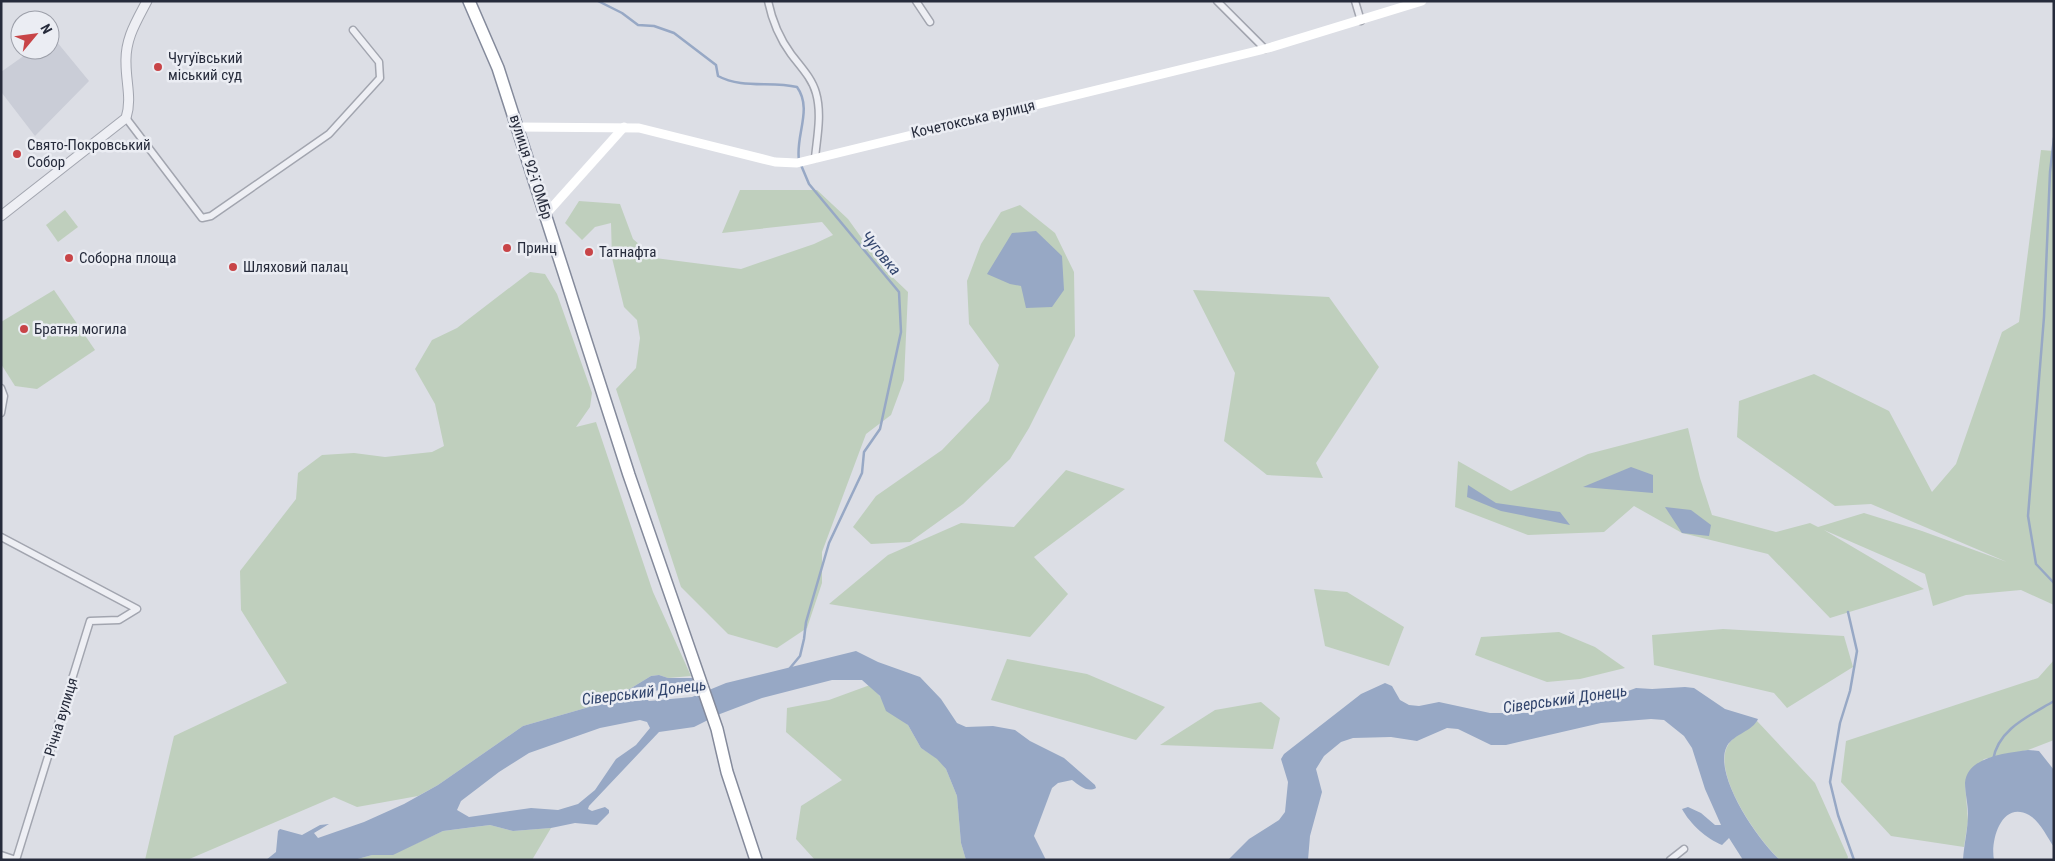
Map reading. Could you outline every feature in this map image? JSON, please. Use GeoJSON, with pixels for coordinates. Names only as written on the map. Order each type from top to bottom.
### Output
{"type":"FeatureCollection","features":[{"type":"Feature","properties":{"kind":"highway","name":"вулиця 92-ї ОМБр"},"geometry":{"type":"LineString","coordinates":[[469,1],[490,47],[518,127],[629,475],[700,676],[717,729],[727,772],[756,860]]}},
{"type":"Feature","properties":{"kind":"main road","name":"Кочетокська вулиця"},"geometry":{"type":"LineString","coordinates":[[518,127],[624,126],[639,128],[775,162],[800,162],[1265,49],[1422,1]]}},
{"type":"Feature","properties":{"kind":"main road"},"geometry":{"type":"LineString","coordinates":[[546,214],[624,126]]}},
{"type":"Feature","properties":{"kind":"street"},"geometry":{"type":"LineString","coordinates":[[1,216],[126,118],[130,106],[126,64],[129,36],[147,1]]}},
{"type":"Feature","properties":{"kind":"street"},"geometry":{"type":"LineString","coordinates":[[768,1],[777,30],[790,53],[808,76],[816,92],[819,106],[815,158]]}},
{"type":"Feature","properties":{"kind":"street"},"geometry":{"type":"LineString","coordinates":[[916,1],[930,22]]}},
{"type":"Feature","properties":{"kind":"street"},"geometry":{"type":"LineString","coordinates":[[1217,1],[1265,49]]}},
{"type":"Feature","properties":{"kind":"street"},"geometry":{"type":"LineString","coordinates":[[1355,1],[1360,21]]}},
{"type":"Feature","properties":{"kind":"street"},"geometry":{"type":"LineString","coordinates":[[126,118],[202,218],[211,216],[329,134],[380,78],[380,62],[353,30]]}},
{"type":"Feature","properties":{"kind":"street"},"geometry":{"type":"LineString","coordinates":[[1,388],[4,396],[1,413]]}},
{"type":"Feature","properties":{"kind":"street","name":"Річна вулиця"},"geometry":{"type":"LineString","coordinates":[[1,537],[137,609],[119,620],[90,621],[16,860]]}},
{"type":"Feature","properties":{"kind":"street"},"geometry":{"type":"LineString","coordinates":[[1670,860],[1684,849]]}},
{"type":"Feature","properties":{"kind":"street"},"geometry":{"type":"LineString","coordinates":[[1,855],[16,860]]}},
{"type":"Feature","properties":{"kind":"shaded area"},"geometry":{"type":"Polygon","coordinates":[[[60,46],[89,81],[35,136],[2,93],[1,72],[18,60],[60,60],[60,46]]]}},
{"type":"Feature","properties":{"kind":"green space"},"geometry":{"type":"Polygon","coordinates":[[[2041,150],[2054,151],[2054,605],[2021,590],[1966,595],[1933,606],[1925,574],[1824,530],[1924,589],[1830,618],[1768,554],[1682,533],[1634,506],[1604,532],[1528,535],[1455,507],[1458,461],[1511,491],[1588,454],[1688,428],[1700,478],[1712,515],[1776,532],[1810,523],[1818,527],[1864,513],[1922,531],[2007,562],[1871,504],[1835,506],[1737,437],[1739,401],[1814,374],[1889,411],[1932,492],[1956,464],[2002,332],[2019,322],[2041,150]]]}},
{"type":"Feature","properties":{"kind":"green space"},"geometry":{"type":"Polygon","coordinates":[[[740,190],[817,190],[848,219],[884,269],[908,292],[904,380],[891,415],[866,434],[822,552],[822,583],[807,628],[777,648],[728,634],[681,587],[616,389],[636,368],[640,338],[637,320],[624,307],[612,258],[611,223],[595,227],[582,240],[565,223],[579,201],[620,204],[633,239],[655,258],[741,269],[814,244],[833,235],[822,222],[722,233],[740,190]]]}},
{"type":"Feature","properties":{"kind":"green space"},"geometry":{"type":"Polygon","coordinates":[[[1020,205],[1055,233],[1074,272],[1075,336],[1029,428],[1010,459],[963,504],[910,542],[871,544],[853,527],[876,496],[942,450],[989,401],[999,365],[969,324],[967,281],[981,244],[1001,212],[1020,205]]]}},
{"type":"Feature","properties":{"kind":"green space"},"geometry":{"type":"Polygon","coordinates":[[[65,210],[78,227],[58,242],[46,225],[65,210]]]}},
{"type":"Feature","properties":{"kind":"green space"},"geometry":{"type":"Polygon","coordinates":[[[530,272],[545,274],[557,294],[592,393],[590,407],[576,427],[596,422],[653,592],[691,676],[668,678],[659,675],[651,676],[610,701],[523,726],[438,785],[418,796],[357,807],[334,797],[187,860],[145,860],[174,736],[287,683],[241,610],[240,571],[296,499],[298,473],[322,455],[354,453],[385,457],[432,452],[444,446],[435,404],[415,369],[432,340],[457,328],[530,272]]]}},
{"type":"Feature","properties":{"kind":"green space"},"geometry":{"type":"Polygon","coordinates":[[[54,290],[95,350],[37,389],[15,386],[1,364],[1,322],[54,290]]]}},
{"type":"Feature","properties":{"kind":"green space"},"geometry":{"type":"Polygon","coordinates":[[[1193,290],[1329,297],[1379,367],[1316,463],[1323,478],[1267,475],[1224,441],[1235,373],[1193,290]]]}},
{"type":"Feature","properties":{"kind":"green space"},"geometry":{"type":"Polygon","coordinates":[[[1066,470],[1125,489],[1034,557],[1068,594],[1030,637],[829,604],[888,555],[961,523],[1014,527],[1066,470]]]}},
{"type":"Feature","properties":{"kind":"green space"},"geometry":{"type":"Polygon","coordinates":[[[1314,589],[1347,592],[1404,627],[1389,666],[1325,646],[1314,589]]]}},
{"type":"Feature","properties":{"kind":"green space"},"geometry":{"type":"Polygon","coordinates":[[[1723,629],[1844,636],[1853,667],[1787,708],[1774,693],[1654,665],[1652,635],[1723,629]]]}},
{"type":"Feature","properties":{"kind":"green space"},"geometry":{"type":"Polygon","coordinates":[[[1559,632],[1595,647],[1625,668],[1580,679],[1547,682],[1475,655],[1481,637],[1559,632]]]}},
{"type":"Feature","properties":{"kind":"green space"},"geometry":{"type":"Polygon","coordinates":[[[1007,659],[1087,674],[1165,707],[1136,740],[991,700],[1007,659]]]}},
{"type":"Feature","properties":{"kind":"green space"},"geometry":{"type":"Polygon","coordinates":[[[2054,660],[2054,740],[2028,750],[1984,759],[1965,783],[1968,821],[1964,847],[1891,836],[1841,782],[1846,741],[2038,678],[2054,660]]]}},
{"type":"Feature","properties":{"kind":"green space"},"geometry":{"type":"Polygon","coordinates":[[[870,685],[884,701],[885,707],[908,725],[921,748],[938,759],[946,769],[957,796],[961,843],[966,860],[815,860],[796,839],[801,806],[842,780],[786,732],[787,708],[829,700],[870,685]]]}},
{"type":"Feature","properties":{"kind":"green space"},"geometry":{"type":"Polygon","coordinates":[[[1261,702],[1280,718],[1273,749],[1160,745],[1215,710],[1261,702]]]}},
{"type":"Feature","properties":{"kind":"green space"},"geometry":{"type":"Polygon","coordinates":[[[1757,721],[1815,783],[1848,857],[1847,860],[1780,860],[1750,823],[1731,789],[1724,757],[1731,741],[1757,721]]]}},
{"type":"Feature","properties":{"kind":"green space"},"geometry":{"type":"Polygon","coordinates":[[[490,825],[513,831],[551,828],[532,860],[354,860],[372,855],[393,854],[443,831],[490,825]]]}},
{"type":"Feature","properties":{"kind":"water"},"geometry":{"type":"Polygon","coordinates":[[[1036,231],[1062,256],[1064,290],[1052,307],[1026,308],[1021,286],[1010,284],[987,274],[1012,233],[1036,231]]]}},
{"type":"Feature","properties":{"kind":"water"},"geometry":{"type":"Polygon","coordinates":[[[1631,467],[1653,475],[1653,493],[1583,487],[1631,467]]]}},
{"type":"Feature","properties":{"kind":"water"},"geometry":{"type":"Polygon","coordinates":[[[1468,485],[1496,503],[1560,512],[1570,525],[1501,511],[1467,497],[1468,485]]]}},
{"type":"Feature","properties":{"kind":"water"},"geometry":{"type":"Polygon","coordinates":[[[1665,507],[1691,510],[1711,525],[1709,536],[1682,533],[1665,507]]]}},
{"type":"Feature","properties":{"kind":"water","name":"Сіверський Донець"},"geometry":{"type":"Polygon","coordinates":[[[856,651],[878,662],[920,677],[941,699],[957,723],[966,727],[993,726],[1015,730],[1030,741],[1064,758],[1095,785],[1096,788],[1086,789],[1072,780],[1058,783],[1052,788],[1034,836],[1046,860],[966,860],[961,843],[957,796],[946,769],[937,759],[921,748],[908,725],[886,711],[880,696],[862,680],[832,680],[762,698],[720,714],[694,727],[659,732],[589,806],[588,809],[592,811],[605,807],[609,810],[609,813],[597,825],[575,823],[551,828],[513,831],[490,825],[443,831],[393,855],[372,855],[354,860],[266,860],[276,852],[278,831],[280,829],[302,835],[320,825],[329,824],[314,833],[318,838],[364,822],[404,804],[438,785],[523,726],[610,701],[651,676],[693,678],[693,687],[652,691],[644,697],[649,701],[692,697],[726,683],[856,651]],[[640,720],[600,728],[529,753],[499,772],[461,801],[457,810],[469,817],[531,808],[558,810],[578,804],[595,790],[616,759],[636,745],[650,728],[647,722],[640,720]]]}},
{"type":"Feature","properties":{"kind":"water"},"geometry":{"type":"Polygon","coordinates":[[[1385,683],[1392,686],[1400,700],[1409,705],[1419,706],[1439,702],[1490,713],[1531,713],[1574,702],[1615,696],[1636,688],[1694,688],[1725,709],[1758,719],[1752,727],[1734,738],[1727,746],[1724,758],[1726,773],[1740,807],[1761,839],[1780,860],[1743,860],[1729,838],[1722,845],[1711,839],[1694,825],[1682,809],[1688,807],[1701,813],[1715,825],[1721,825],[1705,789],[1692,748],[1684,736],[1664,720],[1651,719],[1601,723],[1506,745],[1491,745],[1458,729],[1447,728],[1417,741],[1391,737],[1353,738],[1341,742],[1324,756],[1316,769],[1322,792],[1310,836],[1308,860],[1228,860],[1249,839],[1279,820],[1285,812],[1288,782],[1281,759],[1284,754],[1361,694],[1385,683]]]}},
{"type":"Feature","properties":{"kind":"water"},"geometry":{"type":"Polygon","coordinates":[[[2028,750],[2039,751],[2054,770],[2054,847],[2040,825],[2033,818],[2020,812],[2012,813],[2005,817],[1996,833],[1993,852],[1994,860],[1963,860],[1968,820],[1965,783],[1967,774],[1981,761],[2000,755],[2028,750]]]}},
{"type":"Feature","properties":{"kind":"waterway","name":"Чуговка"},"geometry":{"type":"LineString","coordinates":[[598,1],[622,13],[638,25],[654,26],[674,33],[716,65],[718,76],[727,80],[747,84],[797,87],[802,95],[804,104],[798,151],[799,160]]}},
{"type":"Feature","properties":{"kind":"waterway"},"geometry":{"type":"LineString","coordinates":[[2054,138],[2050,172],[2044,317],[2028,516],[2036,564],[2054,583]]}},
{"type":"Feature","properties":{"kind":"waterway","name":"Чуговка"},"geometry":{"type":"LineString","coordinates":[[790,668],[800,656],[806,622],[829,543],[862,473],[864,452],[880,429],[901,332],[899,292],[809,184],[801,165]]}},
{"type":"Feature","properties":{"kind":"waterway"},"geometry":{"type":"LineString","coordinates":[[1848,612],[1857,651],[1850,691],[1840,723],[1830,782],[1838,815],[1854,860]]}},
{"type":"Feature","properties":{"kind":"waterway"},"geometry":{"type":"LineString","coordinates":[[1993,760],[2001,740],[2016,724],[2054,701]]}},
{"type":"Feature","properties":{"kind":"place","name":"Чугуївський міський суд"},"geometry":{"type":"Point","coordinates":[158,67]}},
{"type":"Feature","properties":{"kind":"place","name":"Свято-Покровський Собор"},"geometry":{"type":"Point","coordinates":[17,154]}},
{"type":"Feature","properties":{"kind":"place","name":"Принц"},"geometry":{"type":"Point","coordinates":[507,248]}},
{"type":"Feature","properties":{"kind":"place","name":"Татнафта"},"geometry":{"type":"Point","coordinates":[589,252]}},
{"type":"Feature","properties":{"kind":"place","name":"Соборна площа"},"geometry":{"type":"Point","coordinates":[69,258]}},
{"type":"Feature","properties":{"kind":"place","name":"Шляховий палац"},"geometry":{"type":"Point","coordinates":[233,267]}},
{"type":"Feature","properties":{"kind":"place","name":"Братня могила"},"geometry":{"type":"Point","coordinates":[24,329]}}]}
